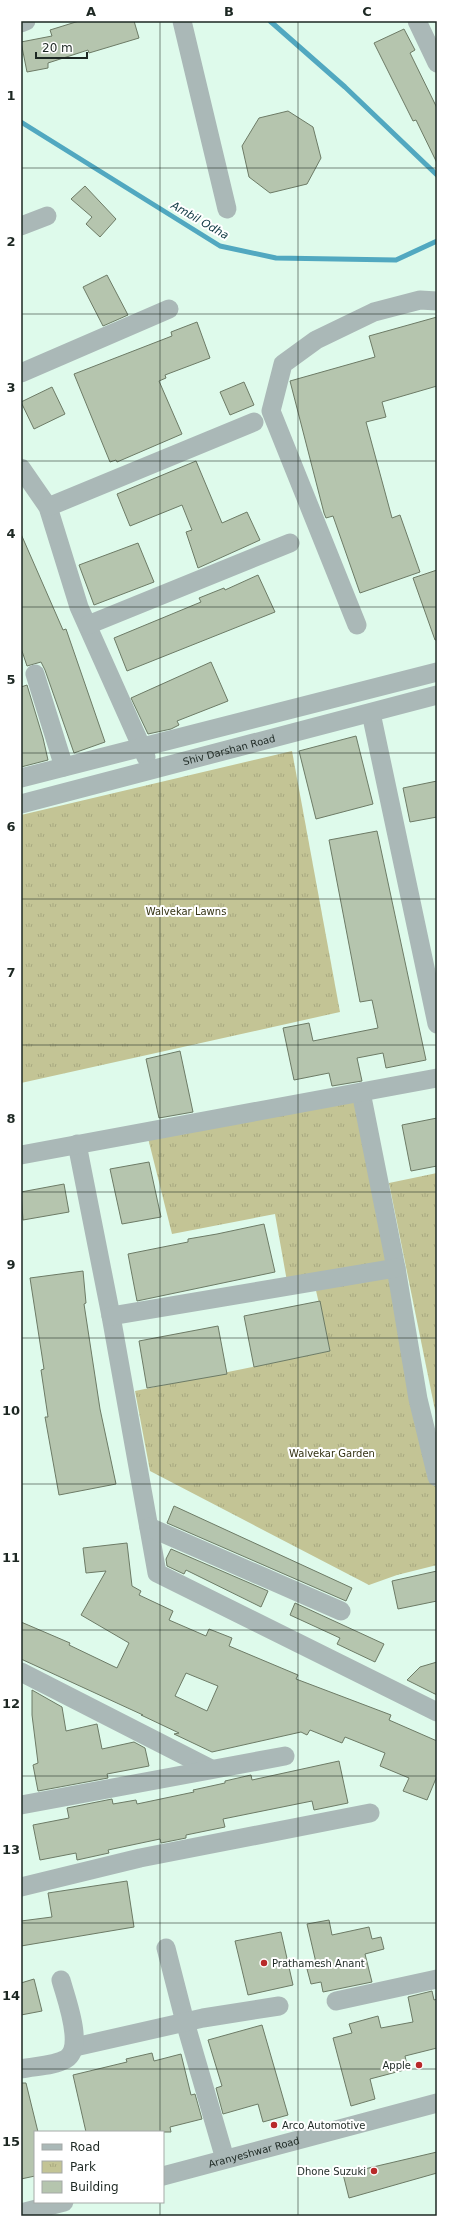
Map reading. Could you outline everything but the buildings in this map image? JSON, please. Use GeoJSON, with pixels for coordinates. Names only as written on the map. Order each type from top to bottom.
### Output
{"type":"FeatureCollection","features":[{"type":"Feature","properties":{"kind":"street"},"geometry":{"type":"LineString","coordinates":[[21,23],[26,21]]}},
{"type":"Feature","properties":{"kind":"street"},"geometry":{"type":"LineString","coordinates":[[182,21],[227,209]]}},
{"type":"Feature","properties":{"kind":"street"},"geometry":{"type":"LineString","coordinates":[[417,21],[437,63]]}},
{"type":"Feature","properties":{"kind":"street"},"geometry":{"type":"LineString","coordinates":[[21,226],[47,216]]}},
{"type":"Feature","properties":{"kind":"street"},"geometry":{"type":"LineString","coordinates":[[357,625],[271,411],[283,364],[316,340],[374,312],[420,300],[437,301]]}},
{"type":"Feature","properties":{"kind":"street"},"geometry":{"type":"LineString","coordinates":[[21,373],[169,308]]}},
{"type":"Feature","properties":{"kind":"street"},"geometry":{"type":"LineString","coordinates":[[48,507],[254,422]]}},
{"type":"Feature","properties":{"kind":"street"},"geometry":{"type":"LineString","coordinates":[[21,468],[48,507],[80,607],[152,771]]}},
{"type":"Feature","properties":{"kind":"street"},"geometry":{"type":"LineString","coordinates":[[88,625],[290,544]]}},
{"type":"Feature","properties":{"kind":"street"},"geometry":{"type":"LineString","coordinates":[[21,778],[304,704],[368,691],[437,672]]}},
{"type":"Feature","properties":{"kind":"street"},"geometry":{"type":"LineString","coordinates":[[35,674],[64,767]]}},
{"type":"Feature","properties":{"kind":"street","name":"Shiv Darshan Road"},"geometry":{"type":"LineString","coordinates":[[21,804],[152,771],[314,726],[372,713],[437,695]]}},
{"type":"Feature","properties":{"kind":"street"},"geometry":{"type":"LineString","coordinates":[[372,713],[437,1024]]}},
{"type":"Feature","properties":{"kind":"street"},"geometry":{"type":"LineString","coordinates":[[21,1155],[437,1078]]}},
{"type":"Feature","properties":{"kind":"street"},"geometry":{"type":"LineString","coordinates":[[361,1092],[396,1268],[418,1399],[437,1477]]}},
{"type":"Feature","properties":{"kind":"street"},"geometry":{"type":"LineString","coordinates":[[77,1144],[111,1316],[157,1573],[437,1712]]}},
{"type":"Feature","properties":{"kind":"street"},"geometry":{"type":"LineString","coordinates":[[111,1316],[396,1268]]}},
{"type":"Feature","properties":{"kind":"street"},"geometry":{"type":"LineString","coordinates":[[149,1527],[341,1611]]}},
{"type":"Feature","properties":{"kind":"street"},"geometry":{"type":"LineString","coordinates":[[21,1672],[211,1769]]}},
{"type":"Feature","properties":{"kind":"street"},"geometry":{"type":"LineString","coordinates":[[21,1805],[285,1756]]}},
{"type":"Feature","properties":{"kind":"street"},"geometry":{"type":"LineString","coordinates":[[21,1887],[140,1858],[370,1814]]}},
{"type":"Feature","properties":{"kind":"street"},"geometry":{"type":"LineString","coordinates":[[166,1948],[185,2022],[225,2159]]}},
{"type":"Feature","properties":{"kind":"street"},"geometry":{"type":"LineString","coordinates":[[336,2001],[437,1979]]}},
{"type":"Feature","properties":{"kind":"street"},"geometry":{"type":"LineString","coordinates":[[21,2069],[56,2063],[66,2059],[75,2047],[76,2039],[61,1980]]}},
{"type":"Feature","properties":{"kind":"street"},"geometry":{"type":"LineString","coordinates":[[75,2047],[185,2022],[279,2006]]}},
{"type":"Feature","properties":{"kind":"street"},"geometry":{"type":"LineString","coordinates":[[21,2081],[64,2070]]}},
{"type":"Feature","properties":{"kind":"street","name":"Aranyeshwar Road"},"geometry":{"type":"LineString","coordinates":[[164,2176],[437,2103]]}},
{"type":"Feature","properties":{"kind":"street"},"geometry":{"type":"LineString","coordinates":[[21,2213],[60,2203]]}},
{"type":"Feature","properties":{"kind":"green space","name":"Walvekar Lawns"},"geometry":{"type":"Polygon","coordinates":[[[292,751],[340,1012],[21,1083],[21,815],[292,751]]]}},
{"type":"Feature","properties":{"kind":"green space"},"geometry":{"type":"Polygon","coordinates":[[[361,1092],[395,1261],[288,1287],[275,1214],[172,1234],[148,1138],[361,1092]]]}},
{"type":"Feature","properties":{"kind":"green space"},"geometry":{"type":"Polygon","coordinates":[[[437,1173],[437,1420],[389,1183],[437,1173]]]}},
{"type":"Feature","properties":{"kind":"green space","name":"Walvekar Garden"},"geometry":{"type":"Polygon","coordinates":[[[396,1268],[437,1464],[437,1565],[397,1575],[369,1585],[150,1471],[135,1391],[330,1351],[314,1282],[396,1268]]]}},
{"type":"Feature","properties":{"kind":"waterway"},"geometry":{"type":"LineString","coordinates":[[270,21],[345,87],[437,175]]}},
{"type":"Feature","properties":{"kind":"waterway","name":"Ambil Odha"},"geometry":{"type":"LineString","coordinates":[[21,122],[220,246],[276,258],[396,260],[437,241]]}},
{"type":"Feature","properties":{"kind":"place","name":"Prathamesh Anant"},"geometry":{"type":"Point","coordinates":[264,1963]}},
{"type":"Feature","properties":{"kind":"place","name":"Apple"},"geometry":{"type":"Point","coordinates":[419,2065]}},
{"type":"Feature","properties":{"kind":"place","name":"Arco Automotive"},"geometry":{"type":"Point","coordinates":[274,2125]}},
{"type":"Feature","properties":{"kind":"place","name":"Dhone Suzuki"},"geometry":{"type":"Point","coordinates":[374,2171]}}]}
